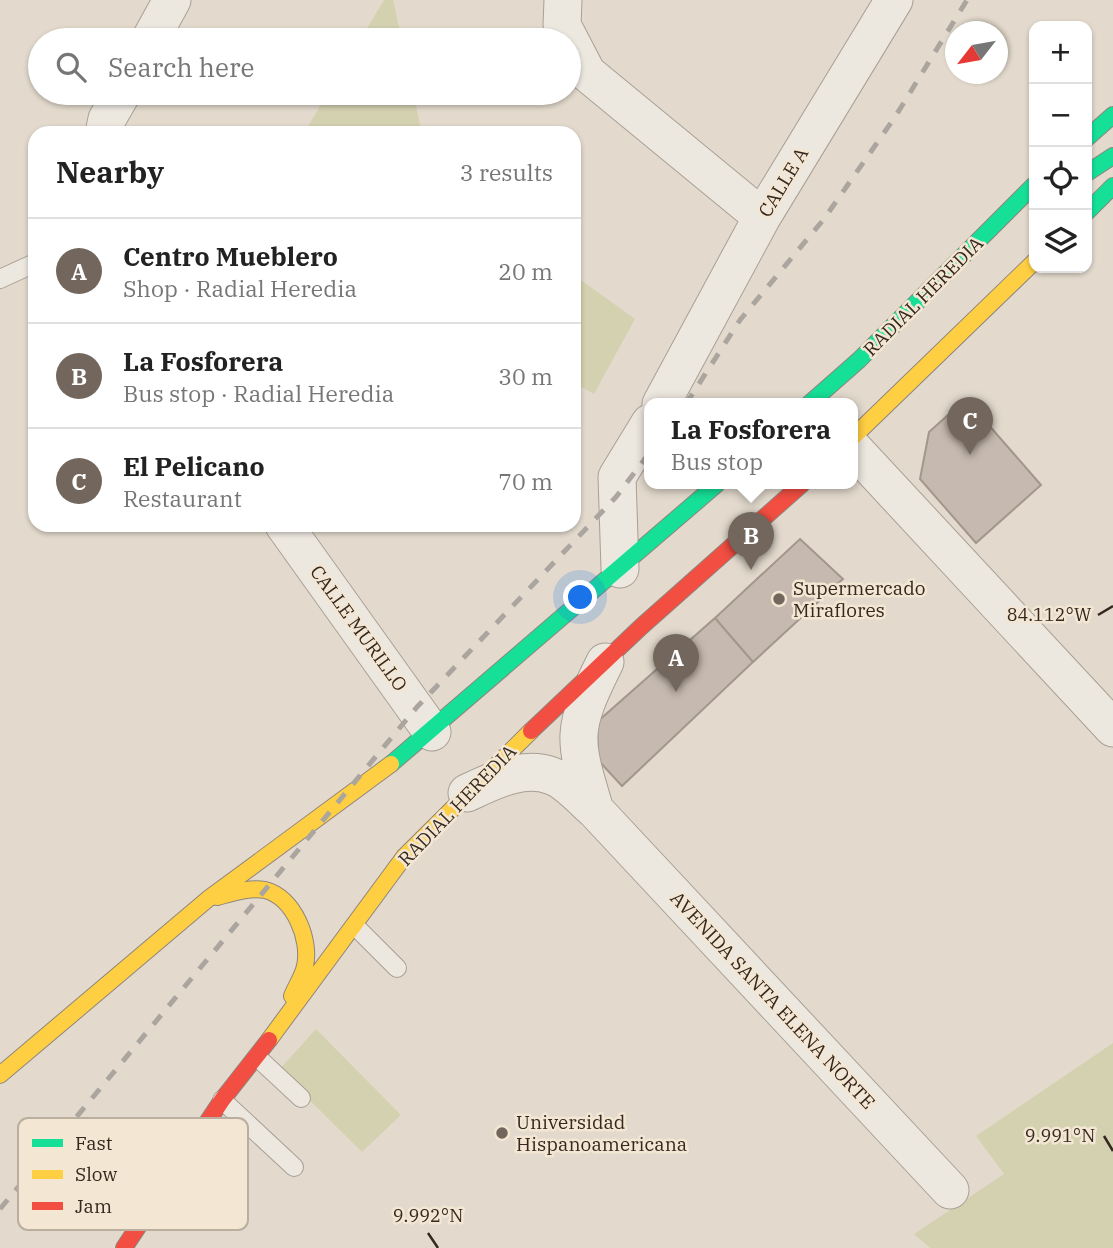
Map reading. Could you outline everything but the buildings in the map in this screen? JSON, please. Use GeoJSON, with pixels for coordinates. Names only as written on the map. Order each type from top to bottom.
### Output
{"type":"FeatureCollection","features":[{"type":"Feature","properties":{"kind":"main road"},"geometry":{"type":"LineString","coordinates":[[1092,134],[1113,115]]}},
{"type":"Feature","properties":{"kind":"main road"},"geometry":{"type":"LineString","coordinates":[[1092,170],[1113,156]]}},
{"type":"Feature","properties":{"kind":"main road"},"geometry":{"type":"LineString","coordinates":[[1089,210],[1113,186]]}},
{"type":"Feature","properties":{"kind":"main road","name":"RADIAL HEREDIA"},"geometry":{"type":"LineString","coordinates":[[816,398],[859,360],[1029,190]]}},
{"type":"Feature","properties":{"kind":"main road"},"geometry":{"type":"LineString","coordinates":[[858,432],[1029,267]]}},
{"type":"Feature","properties":{"kind":"main road"},"geometry":{"type":"LineString","coordinates":[[859,360],[973,270]]}},
{"type":"Feature","properties":{"kind":"main road"},"geometry":{"type":"LineString","coordinates":[[0,1075],[208,900],[330,812],[432,732],[620,569],[720,489]]}},
{"type":"Feature","properties":{"kind":"main road","name":"RADIAL HEREDIA"},"geometry":{"type":"LineString","coordinates":[[210,1118],[404,857],[463,795],[642,626],[796,489]]}},
{"type":"Feature","properties":{"kind":"main road"},"geometry":{"type":"LineString","coordinates":[[463,795],[503,735],[712,544]]}},
{"type":"Feature","properties":{"kind":"main road"},"geometry":{"type":"LineString","coordinates":[[208,900],[245,890],[267,890],[281,897],[295,917],[305,943],[305,964],[282,1020]]}},
{"type":"Feature","properties":{"kind":"main road","name":"RADIAL HEREDIA"},"geometry":{"type":"LineString","coordinates":[[124,1248],[136,1230]]}},
{"type":"Feature","properties":{"kind":"street"},"geometry":{"type":"LineString","coordinates":[[157,28],[172,0]]}},
{"type":"Feature","properties":{"kind":"street"},"geometry":{"type":"LineString","coordinates":[[563,0],[564,28]]}},
{"type":"Feature","properties":{"kind":"street","name":"CALLE A"},"geometry":{"type":"LineString","coordinates":[[665,398],[762,217],[894,0]]}},
{"type":"Feature","properties":{"kind":"street"},"geometry":{"type":"LineString","coordinates":[[581,61],[587,73],[762,217]]}},
{"type":"Feature","properties":{"kind":"street"},"geometry":{"type":"LineString","coordinates":[[106,126],[115,105]]}},
{"type":"Feature","properties":{"kind":"street"},"geometry":{"type":"LineString","coordinates":[[682,369],[692,398]]}},
{"type":"Feature","properties":{"kind":"street"},"geometry":{"type":"LineString","coordinates":[[620,569],[617,477],[644,431]]}},
{"type":"Feature","properties":{"kind":"street"},"geometry":{"type":"LineString","coordinates":[[858,453],[1113,728]]}},
{"type":"Feature","properties":{"kind":"street","name":"CALLE MURILLO"},"geometry":{"type":"LineString","coordinates":[[289,532],[432,732]]}},
{"type":"Feature","properties":{"kind":"street","name":"AVENIDA SANTA ELENA NORTE"},"geometry":{"type":"LineString","coordinates":[[596,810],[579,757],[578,726],[587,699],[606,660]]}},
{"type":"Feature","properties":{"kind":"street","name":"AVENIDA SANTA ELENA NORTE"},"geometry":{"type":"LineString","coordinates":[[463,795],[505,776],[532,772],[553,776],[596,810],[950,1190]]}},
{"type":"Feature","properties":{"kind":"lane"},"geometry":{"type":"LineString","coordinates":[[0,279],[28,266]]}},
{"type":"Feature","properties":{"kind":"lane"},"geometry":{"type":"LineString","coordinates":[[355,926],[397,968]]}},
{"type":"Feature","properties":{"kind":"lane"},"geometry":{"type":"LineString","coordinates":[[257,1058],[300,1098]]}},
{"type":"Feature","properties":{"kind":"lane"},"geometry":{"type":"LineString","coordinates":[[222,1100],[241,1118]]}},
{"type":"Feature","properties":{"kind":"lane"},"geometry":{"type":"LineString","coordinates":[[248,1124],[294,1167]]}},
{"type":"Feature","properties":{"kind":"shaded area"},"geometry":{"type":"Polygon","coordinates":[[[384,0],[393,0],[399,28],[367,28],[384,0]]]}},
{"type":"Feature","properties":{"kind":"shaded area"},"geometry":{"type":"Polygon","coordinates":[[[321,105],[416,105],[420,126],[308,126],[321,105]]]}},
{"type":"Feature","properties":{"kind":"shaded area"},"geometry":{"type":"Polygon","coordinates":[[[581,280],[635,319],[594,394],[581,387],[581,280]]]}},
{"type":"Feature","properties":{"kind":"shaded area"},"geometry":{"type":"Polygon","coordinates":[[[316,1029],[401,1115],[362,1152],[279,1070],[316,1029]]]}},
{"type":"Feature","properties":{"kind":"shaded area"},"geometry":{"type":"Polygon","coordinates":[[[1113,1043],[1113,1248],[930,1248],[914,1234],[1004,1174],[976,1136],[1113,1043]]]}},
{"type":"Feature","properties":{"kind":"railway"},"geometry":{"type":"LineString","coordinates":[[690,398],[740,320],[824,219],[895,117],[967,0]]}},
{"type":"Feature","properties":{"kind":"railway"},"geometry":{"type":"LineString","coordinates":[[76,1118],[417,707],[616,497],[644,460]]}},
{"type":"Feature","properties":{"kind":"railway"},"geometry":{"type":"LineString","coordinates":[[0,1209],[18,1187]]}},
{"type":"Feature","properties":{"kind":"traffic: fast"},"geometry":{"type":"LineString","coordinates":[[1092,134],[1113,115]]}},
{"type":"Feature","properties":{"kind":"traffic: fast"},"geometry":{"type":"LineString","coordinates":[[1092,170],[1113,156]]}},
{"type":"Feature","properties":{"kind":"traffic: fast"},"geometry":{"type":"LineString","coordinates":[[1089,210],[1113,186]]}},
{"type":"Feature","properties":{"kind":"traffic: fast"},"geometry":{"type":"LineString","coordinates":[[816,398],[859,360],[1029,190]]}},
{"type":"Feature","properties":{"kind":"traffic: fast"},"geometry":{"type":"LineString","coordinates":[[391,764],[711,489]]}},
{"type":"Feature","properties":{"kind":"traffic: slow"},"geometry":{"type":"LineString","coordinates":[[858,432],[1029,267]]}},
{"type":"Feature","properties":{"kind":"traffic: slow"},"geometry":{"type":"LineString","coordinates":[[269,1040],[404,857],[531,731]]}},
{"type":"Feature","properties":{"kind":"traffic: slow"},"geometry":{"type":"LineString","coordinates":[[0,1075],[208,899],[391,764]]}},
{"type":"Feature","properties":{"kind":"traffic: slow"},"geometry":{"type":"LineString","coordinates":[[217,897],[247,890],[265,890],[275,894],[292,910],[303,932],[306,956],[304,970],[292,996]]}},
{"type":"Feature","properties":{"kind":"traffic: jam"},"geometry":{"type":"LineString","coordinates":[[531,731],[642,626],[796,489]]}},
{"type":"Feature","properties":{"kind":"traffic: jam"},"geometry":{"type":"LineString","coordinates":[[210,1118],[269,1040]]}},
{"type":"Feature","properties":{"kind":"traffic: jam"},"geometry":{"type":"LineString","coordinates":[[124,1248],[136,1230]]}},
{"type":"Feature","properties":{"kind":"place","name":"El Pelicano"},"geometry":{"type":"Point","coordinates":[970,455]}},
{"type":"Feature","properties":{"kind":"place","name":"La Fosforera"},"geometry":{"type":"Point","coordinates":[751,570]}},
{"type":"Feature","properties":{"kind":"place","name":"Supermercado Miraflores"},"geometry":{"type":"Point","coordinates":[779,599]}},
{"type":"Feature","properties":{"kind":"place","name":"Centro Mueblero"},"geometry":{"type":"Point","coordinates":[676,692]}},
{"type":"Feature","properties":{"kind":"place","name":"Universidad Hispanoamericana"},"geometry":{"type":"Point","coordinates":[502,1133]}}]}
